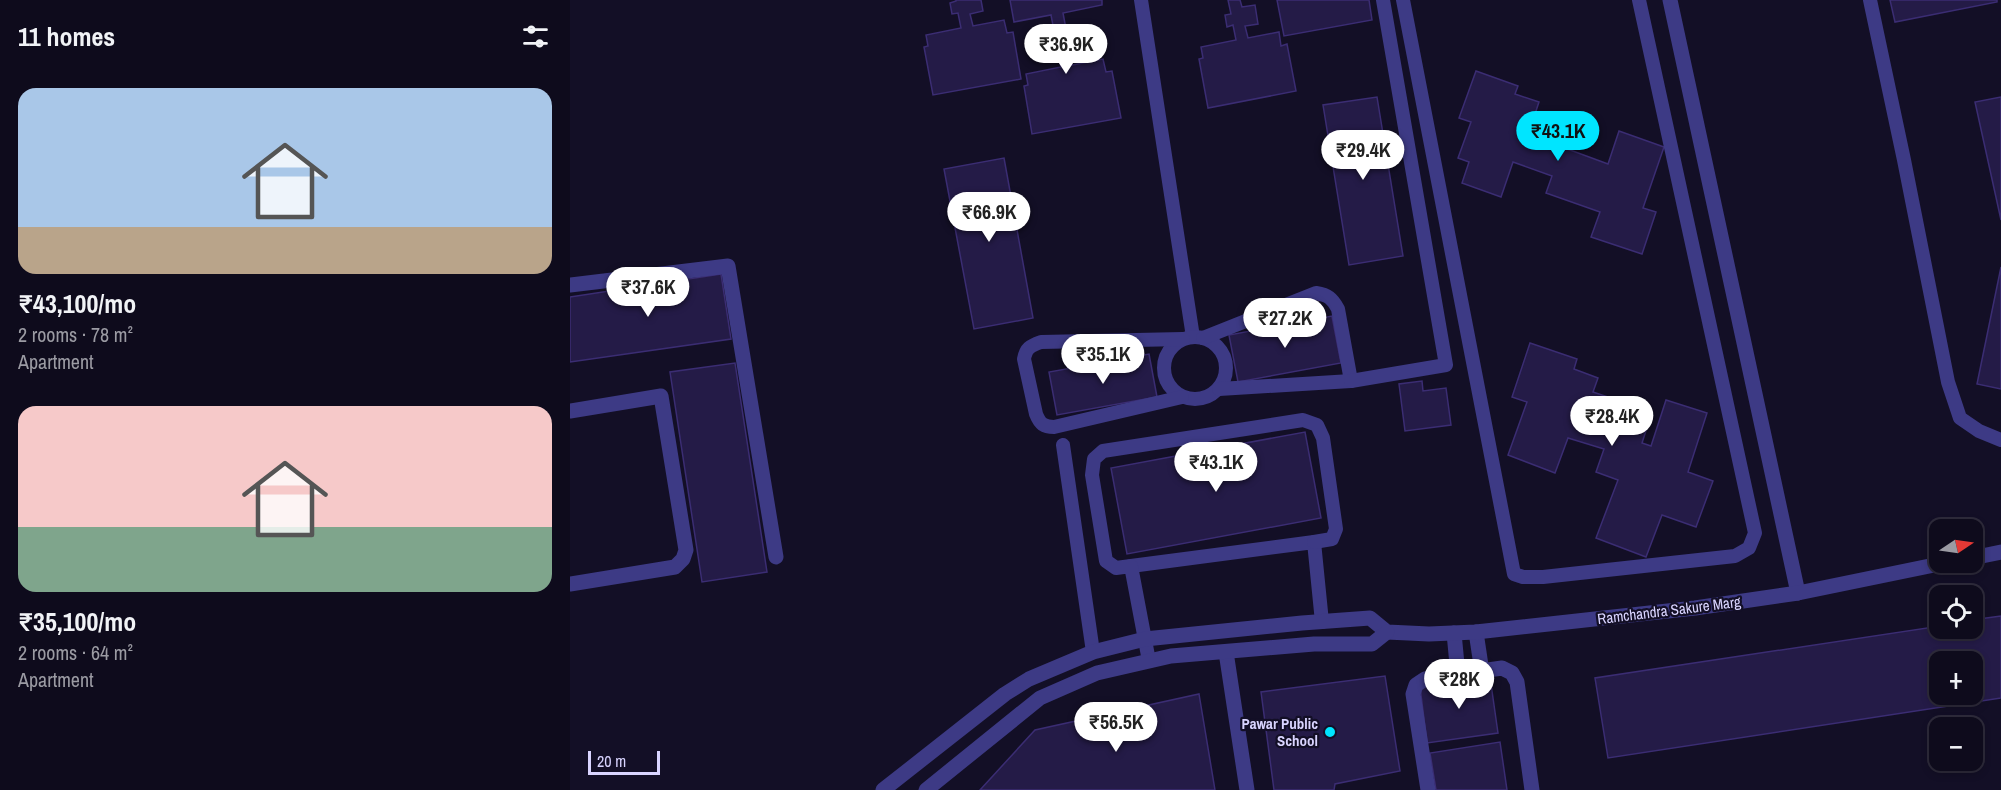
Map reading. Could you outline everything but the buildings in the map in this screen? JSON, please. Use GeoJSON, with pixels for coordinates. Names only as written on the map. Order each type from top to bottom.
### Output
{"type":"FeatureCollection","features":[{"type":"Feature","properties":{"kind":"street"},"geometry":{"type":"LineString","coordinates":[[1670,0],[1798,593]]}},
{"type":"Feature","properties":{"kind":"street"},"geometry":{"type":"LineString","coordinates":[[570,285],[728,266],[776,556]]}},
{"type":"Feature","properties":{"kind":"street"},"geometry":{"type":"LineString","coordinates":[[570,411],[661,396],[686,550],[675,567],[570,584]]}},
{"type":"Feature","properties":{"kind":"street"},"geometry":{"type":"LineString","coordinates":[[1983,556],[2001,552]]}},
{"type":"Feature","properties":{"kind":"street","name":"Ramchandra Sakure Marg"},"geometry":{"type":"LineString","coordinates":[[889,788],[1005,694],[1029,679],[1093,652],[1145,639],[1370,618],[1387,632],[1429,634],[1476,632],[1695,609],[1798,593],[1929,566]]}},
{"type":"Feature","properties":{"kind":"street","name":"Ramchandra Sakure Marg"},"geometry":{"type":"LineString","coordinates":[[926,790],[1040,698],[1097,673],[1171,656],[1314,644],[1372,644],[1387,632]]}},
{"type":"Feature","properties":{"kind":"street"},"geometry":{"type":"LineString","coordinates":[[1476,632],[1482,672]]}},
{"type":"Feature","properties":{"kind":"street"},"geometry":{"type":"LineString","coordinates":[[1454,633],[1458,675]]}},
{"type":"Feature","properties":{"kind":"street"},"geometry":{"type":"LineString","coordinates":[[1226,652],[1246,790]]}},
{"type":"Feature","properties":{"kind":"street"},"geometry":{"type":"LineString","coordinates":[[1428,790],[1413,694],[1416,685],[1425,679],[1502,668],[1512,673],[1517,682],[1532,790]]}},
{"type":"Feature","properties":{"kind":"lane"},"geometry":{"type":"LineString","coordinates":[[1141,0],[1193,338]]}},
{"type":"Feature","properties":{"kind":"lane"},"geometry":{"type":"LineString","coordinates":[[1219,388],[1351,381],[1446,365],[1383,0]]}},
{"type":"Feature","properties":{"kind":"lane"},"geometry":{"type":"LineString","coordinates":[[1403,0],[1514,574],[1523,577],[1543,577],[1736,556],[1749,548],[1755,533],[1639,0]]}},
{"type":"Feature","properties":{"kind":"lane"},"geometry":{"type":"LineString","coordinates":[[1870,0],[1948,382],[1960,418],[1979,431],[2001,440]]}},
{"type":"Feature","properties":{"kind":"lane"},"geometry":{"type":"LineString","coordinates":[[1182,397],[1046,427],[1039,423],[1036,414],[1024,359],[1026,351],[1031,345],[1041,342],[1193,338],[1213,342],[1225,359],[1224,380],[1211,395],[1202,399],[1192,400],[1182,397],[1167,383],[1164,363],[1174,345],[1193,338],[1316,293],[1333,298],[1338,309],[1351,381]]}},
{"type":"Feature","properties":{"kind":"lane"},"geometry":{"type":"LineString","coordinates":[[1304,420],[1317,425],[1323,438],[1336,529],[1332,539],[1131,567],[1116,568],[1106,561],[1092,475],[1094,459],[1103,451],[1304,420]]}},
{"type":"Feature","properties":{"kind":"lane"},"geometry":{"type":"LineString","coordinates":[[1063,445],[1093,652]]}},
{"type":"Feature","properties":{"kind":"lane"},"geometry":{"type":"LineString","coordinates":[[1314,542],[1322,622]]}},
{"type":"Feature","properties":{"kind":"lane"},"geometry":{"type":"LineString","coordinates":[[1131,567],[1149,661]]}},
{"type":"Feature","properties":{"kind":"place","name":"Pawar Public School"},"geometry":{"type":"Point","coordinates":[1330,732]}}]}
